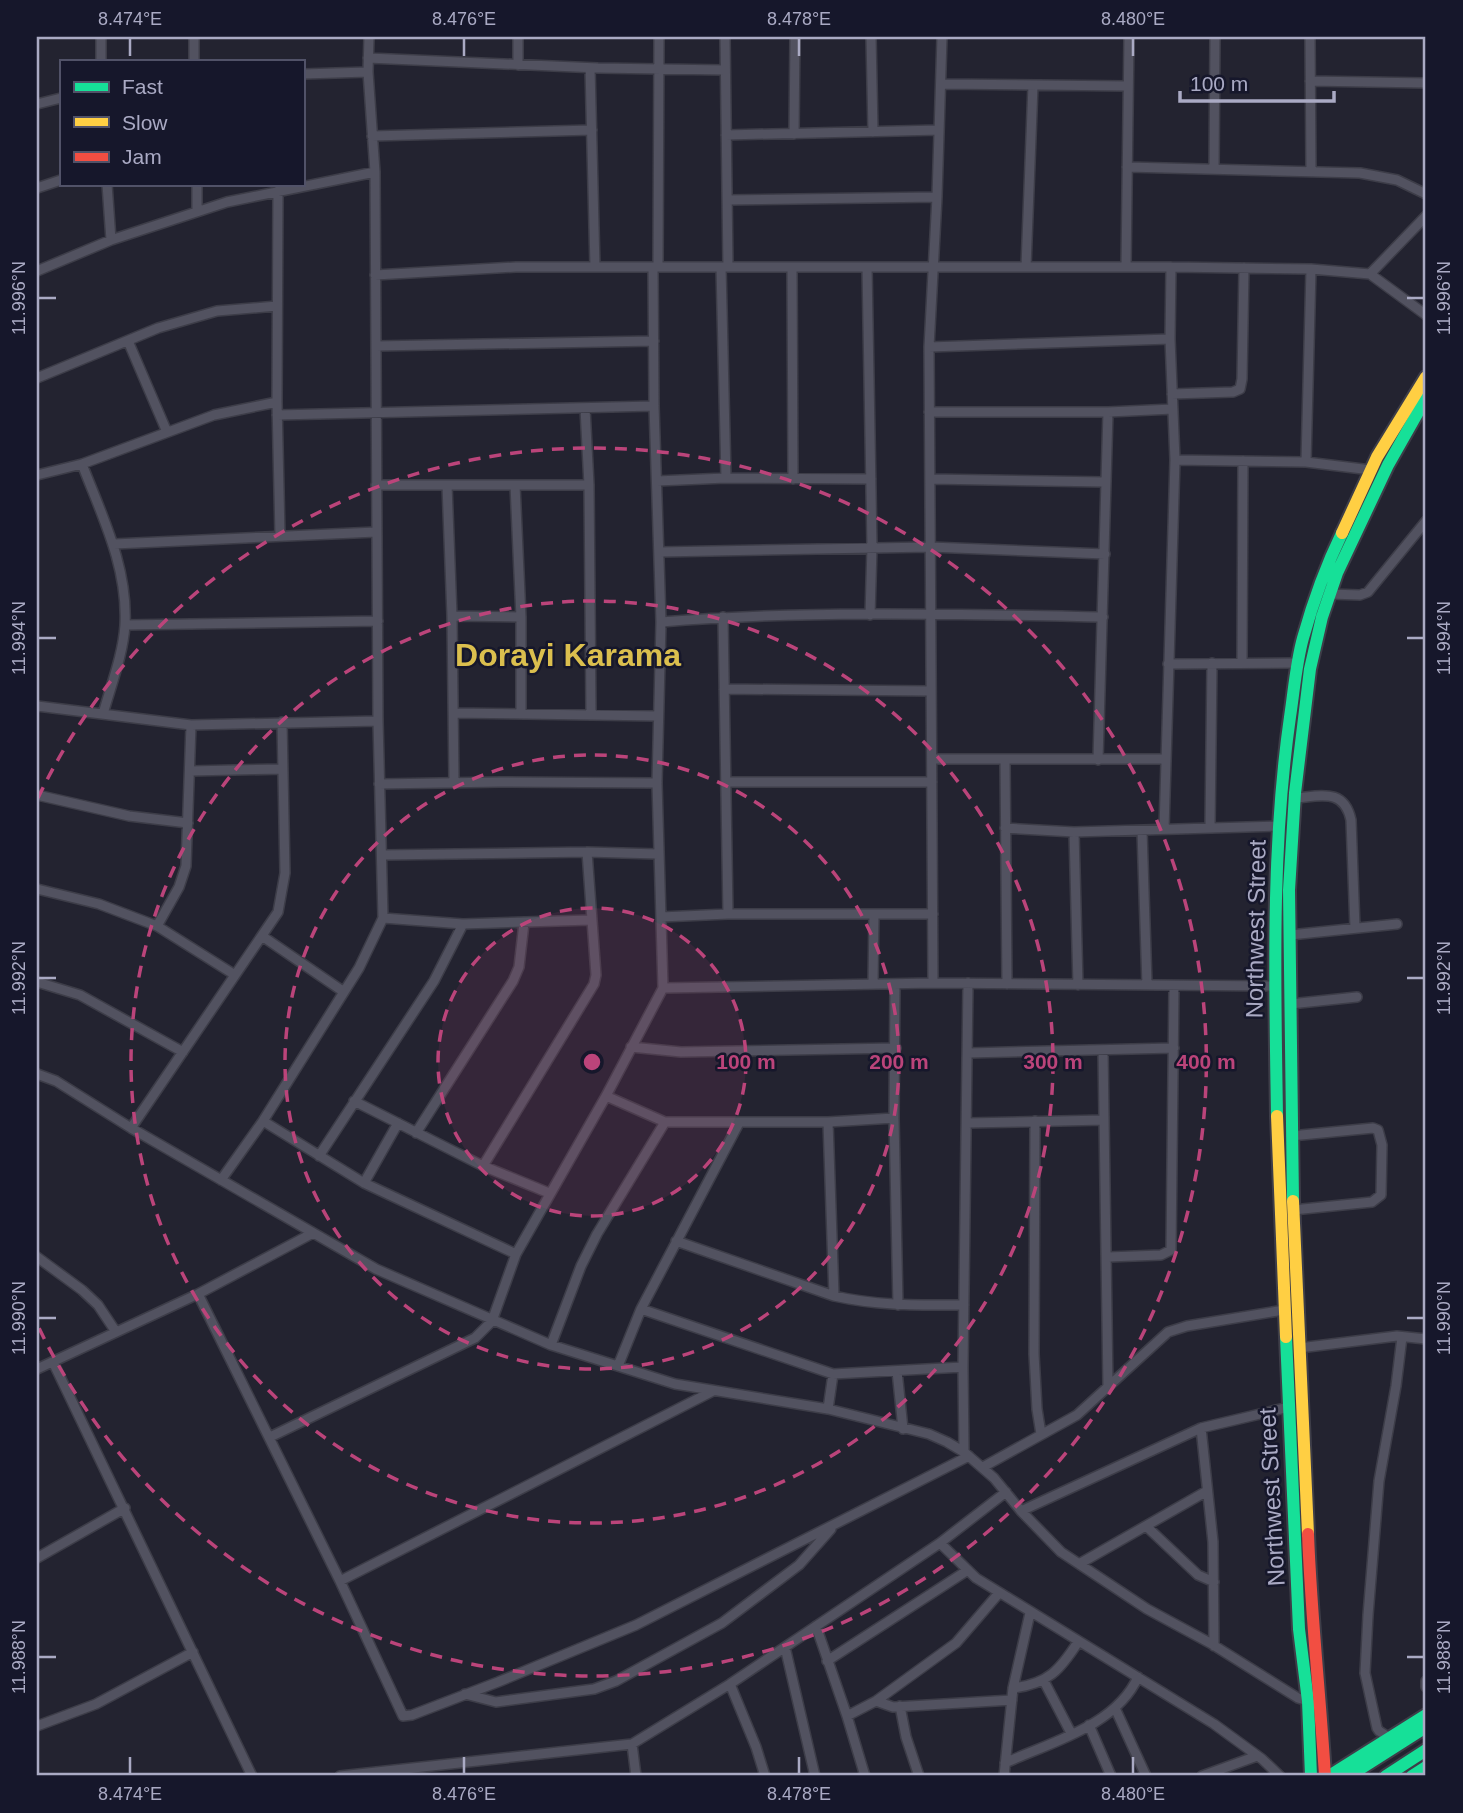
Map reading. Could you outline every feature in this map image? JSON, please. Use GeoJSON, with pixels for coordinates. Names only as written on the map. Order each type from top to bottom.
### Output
{"type":"FeatureCollection","features":[{"type":"Feature","properties":{"kind":"main road","name":"Northwest Street"},"geometry":{"type":"LineString","coordinates":[[1315,1720],[1308,1701],[1299,1629],[1278,1173],[1275,986],[1278,826],[1297,663],[1310,614],[1330,558],[1371,470],[1397,421],[1426,377]]}},
{"type":"Feature","properties":{"kind":"main road","name":"Northwest Street"},"geometry":{"type":"LineString","coordinates":[[1315,1720],[1291,1136],[1289,890],[1295,798],[1310,669],[1322,617],[1337,573],[1388,465],[1426,398]]}},
{"type":"Feature","properties":{"kind":"main road"},"geometry":{"type":"LineString","coordinates":[[1315,1720],[1327,1776],[1426,1715]]}},
{"type":"Feature","properties":{"kind":"main road"},"geometry":{"type":"LineString","coordinates":[[1311,1776],[1315,1720]]}},
{"type":"Feature","properties":{"kind":"main road"},"geometry":{"type":"LineString","coordinates":[[1349,1776],[1426,1727]]}},
{"type":"Feature","properties":{"kind":"main road"},"geometry":{"type":"LineString","coordinates":[[1386,1776],[1426,1750]]}},
{"type":"Feature","properties":{"kind":"main road"},"geometry":{"type":"LineString","coordinates":[[1412,1776],[1426,1768]]}},
{"type":"Feature","properties":{"kind":"street"},"geometry":{"type":"LineString","coordinates":[[101,60],[102,37]]}},
{"type":"Feature","properties":{"kind":"street"},"geometry":{"type":"LineString","coordinates":[[194,37],[194,60]]}},
{"type":"Feature","properties":{"kind":"street"},"geometry":{"type":"LineString","coordinates":[[221,1180],[262,1121],[359,968],[383,918],[378,721],[375,172],[368,72],[369,37]]}},
{"type":"Feature","properties":{"kind":"street"},"geometry":{"type":"LineString","coordinates":[[519,37],[519,65]]}},
{"type":"Feature","properties":{"kind":"street"},"geometry":{"type":"LineString","coordinates":[[270,1437],[475,1338],[492,1321],[516,1254],[606,1096],[663,988],[657,783],[661,622],[654,406],[659,37]]}},
{"type":"Feature","properties":{"kind":"street"},"geometry":{"type":"LineString","coordinates":[[725,37],[726,478]]}},
{"type":"Feature","properties":{"kind":"street"},"geometry":{"type":"LineString","coordinates":[[794,37],[794,134]]}},
{"type":"Feature","properties":{"kind":"street"},"geometry":{"type":"LineString","coordinates":[[872,37],[873,132]]}},
{"type":"Feature","properties":{"kind":"street"},"geometry":{"type":"LineString","coordinates":[[933,983],[929,347],[942,37]]}},
{"type":"Feature","properties":{"kind":"street"},"geometry":{"type":"LineString","coordinates":[[1126,267],[1129,37]]}},
{"type":"Feature","properties":{"kind":"street"},"geometry":{"type":"LineString","coordinates":[[1213,169],[1215,37]]}},
{"type":"Feature","properties":{"kind":"street"},"geometry":{"type":"LineString","coordinates":[[1310,37],[1311,171]]}},
{"type":"Feature","properties":{"kind":"street"},"geometry":{"type":"LineString","coordinates":[[368,58],[590,68],[725,70]]}},
{"type":"Feature","properties":{"kind":"street"},"geometry":{"type":"LineString","coordinates":[[590,68],[595,267]]}},
{"type":"Feature","properties":{"kind":"street"},"geometry":{"type":"LineString","coordinates":[[304,74],[368,72]]}},
{"type":"Feature","properties":{"kind":"street"},"geometry":{"type":"LineString","coordinates":[[1310,81],[1426,83]]}},
{"type":"Feature","properties":{"kind":"street"},"geometry":{"type":"LineString","coordinates":[[942,84],[1128,86]]}},
{"type":"Feature","properties":{"kind":"street"},"geometry":{"type":"LineString","coordinates":[[1026,267],[1033,85]]}},
{"type":"Feature","properties":{"kind":"street"},"geometry":{"type":"LineString","coordinates":[[38,101],[60,98]]}},
{"type":"Feature","properties":{"kind":"street"},"geometry":{"type":"LineString","coordinates":[[372,136],[592,130]]}},
{"type":"Feature","properties":{"kind":"street"},"geometry":{"type":"LineString","coordinates":[[726,135],[939,130]]}},
{"type":"Feature","properties":{"kind":"street"},"geometry":{"type":"LineString","coordinates":[[1127,167],[1360,173],[1397,180],[1426,194]]}},
{"type":"Feature","properties":{"kind":"street"},"geometry":{"type":"LineString","coordinates":[[304,186],[375,172]]}},
{"type":"Feature","properties":{"kind":"street"},"geometry":{"type":"LineString","coordinates":[[37,188],[60,180]]}},
{"type":"Feature","properties":{"kind":"street"},"geometry":{"type":"LineString","coordinates":[[107,186],[111,240]]}},
{"type":"Feature","properties":{"kind":"street"},"geometry":{"type":"LineString","coordinates":[[197,186],[197,211]]}},
{"type":"Feature","properties":{"kind":"street"},"geometry":{"type":"LineString","coordinates":[[37,271],[111,240],[197,211],[304,186]]}},
{"type":"Feature","properties":{"kind":"street"},"geometry":{"type":"LineString","coordinates":[[278,191],[277,415],[280,536]]}},
{"type":"Feature","properties":{"kind":"street"},"geometry":{"type":"LineString","coordinates":[[727,200],[937,197]]}},
{"type":"Feature","properties":{"kind":"street"},"geometry":{"type":"LineString","coordinates":[[1370,274],[1426,216]]}},
{"type":"Feature","properties":{"kind":"street"},"geometry":{"type":"LineString","coordinates":[[375,275],[516,267],[1311,269],[1370,274],[1426,315]]}},
{"type":"Feature","properties":{"kind":"street"},"geometry":{"type":"LineString","coordinates":[[792,267],[793,479]]}},
{"type":"Feature","properties":{"kind":"street"},"geometry":{"type":"LineString","coordinates":[[867,267],[872,547],[870,615]]}},
{"type":"Feature","properties":{"kind":"street"},"geometry":{"type":"LineString","coordinates":[[1164,829],[1175,460],[1170,339],[1171,267]]}},
{"type":"Feature","properties":{"kind":"street"},"geometry":{"type":"LineString","coordinates":[[1172,394],[1233,392],[1240,389],[1244,268]]}},
{"type":"Feature","properties":{"kind":"street"},"geometry":{"type":"LineString","coordinates":[[1306,462],[1311,269]]}},
{"type":"Feature","properties":{"kind":"street"},"geometry":{"type":"LineString","coordinates":[[37,378],[158,328],[217,311],[277,306]]}},
{"type":"Feature","properties":{"kind":"street"},"geometry":{"type":"LineString","coordinates":[[929,347],[1170,339]]}},
{"type":"Feature","properties":{"kind":"street"},"geometry":{"type":"LineString","coordinates":[[128,341],[167,432]]}},
{"type":"Feature","properties":{"kind":"street"},"geometry":{"type":"LineString","coordinates":[[376,346],[654,341]]}},
{"type":"Feature","properties":{"kind":"street"},"geometry":{"type":"LineString","coordinates":[[37,475],[82,464],[214,415],[277,402]]}},
{"type":"Feature","properties":{"kind":"street"},"geometry":{"type":"LineString","coordinates":[[277,415],[654,406]]}},
{"type":"Feature","properties":{"kind":"street"},"geometry":{"type":"LineString","coordinates":[[585,408],[589,485],[591,713]]}},
{"type":"Feature","properties":{"kind":"street"},"geometry":{"type":"LineString","coordinates":[[929,412],[1108,412],[1173,409]]}},
{"type":"Feature","properties":{"kind":"street"},"geometry":{"type":"LineString","coordinates":[[1098,760],[1108,412]]}},
{"type":"Feature","properties":{"kind":"street"},"geometry":{"type":"LineString","coordinates":[[1175,460],[1306,462],[1371,470]]}},
{"type":"Feature","properties":{"kind":"street"},"geometry":{"type":"LineString","coordinates":[[1242,662],[1243,461]]}},
{"type":"Feature","properties":{"kind":"street"},"geometry":{"type":"LineString","coordinates":[[82,464],[114,544],[123,582],[125,625],[122,647],[103,715]]}},
{"type":"Feature","properties":{"kind":"street"},"geometry":{"type":"LineString","coordinates":[[657,481],[726,478],[871,479]]}},
{"type":"Feature","properties":{"kind":"street"},"geometry":{"type":"LineString","coordinates":[[930,478],[1105,482]]}},
{"type":"Feature","properties":{"kind":"street"},"geometry":{"type":"LineString","coordinates":[[376,485],[589,485]]}},
{"type":"Feature","properties":{"kind":"street"},"geometry":{"type":"LineString","coordinates":[[447,485],[454,783]]}},
{"type":"Feature","properties":{"kind":"street"},"geometry":{"type":"LineString","coordinates":[[515,485],[521,617],[521,714]]}},
{"type":"Feature","properties":{"kind":"street"},"geometry":{"type":"LineString","coordinates":[[1330,594],[1360,595],[1368,592],[1426,521]]}},
{"type":"Feature","properties":{"kind":"street"},"geometry":{"type":"LineString","coordinates":[[114,544],[376,532]]}},
{"type":"Feature","properties":{"kind":"street"},"geometry":{"type":"LineString","coordinates":[[659,552],[930,547],[1105,554]]}},
{"type":"Feature","properties":{"kind":"street"},"geometry":{"type":"LineString","coordinates":[[661,622],[723,617],[931,614],[1103,617]]}},
{"type":"Feature","properties":{"kind":"street"},"geometry":{"type":"LineString","coordinates":[[452,617],[521,617]]}},
{"type":"Feature","properties":{"kind":"street"},"geometry":{"type":"LineString","coordinates":[[723,617],[728,914]]}},
{"type":"Feature","properties":{"kind":"street"},"geometry":{"type":"LineString","coordinates":[[125,625],[378,621]]}},
{"type":"Feature","properties":{"kind":"street"},"geometry":{"type":"LineString","coordinates":[[1210,827],[1212,663]]}},
{"type":"Feature","properties":{"kind":"street"},"geometry":{"type":"LineString","coordinates":[[1168,664],[1297,663]]}},
{"type":"Feature","properties":{"kind":"street"},"geometry":{"type":"LineString","coordinates":[[724,689],[931,691]]}},
{"type":"Feature","properties":{"kind":"street"},"geometry":{"type":"LineString","coordinates":[[37,706],[191,724],[378,721]]}},
{"type":"Feature","properties":{"kind":"street"},"geometry":{"type":"LineString","coordinates":[[454,713],[658,716]]}},
{"type":"Feature","properties":{"kind":"street"},"geometry":{"type":"LineString","coordinates":[[131,1128],[278,912],[283,894],[282,722]]}},
{"type":"Feature","properties":{"kind":"street"},"geometry":{"type":"LineString","coordinates":[[157,926],[183,878],[186,866],[191,724]]}},
{"type":"Feature","properties":{"kind":"street"},"geometry":{"type":"LineString","coordinates":[[932,759],[1166,759]]}},
{"type":"Feature","properties":{"kind":"street"},"geometry":{"type":"LineString","coordinates":[[1005,761],[1007,984]]}},
{"type":"Feature","properties":{"kind":"street"},"geometry":{"type":"LineString","coordinates":[[190,771],[283,769]]}},
{"type":"Feature","properties":{"kind":"street"},"geometry":{"type":"LineString","coordinates":[[726,782],[932,782]]}},
{"type":"Feature","properties":{"kind":"street"},"geometry":{"type":"LineString","coordinates":[[379,784],[657,783]]}},
{"type":"Feature","properties":{"kind":"street"},"geometry":{"type":"LineString","coordinates":[[37,795],[129,816],[188,823]]}},
{"type":"Feature","properties":{"kind":"street"},"geometry":{"type":"LineString","coordinates":[[1295,798],[1328,796],[1340,799],[1348,807],[1351,820],[1354,928]]}},
{"type":"Feature","properties":{"kind":"street"},"geometry":{"type":"LineString","coordinates":[[1005,828],[1074,832],[1278,826]]}},
{"type":"Feature","properties":{"kind":"street"},"geometry":{"type":"LineString","coordinates":[[1142,831],[1147,985]]}},
{"type":"Feature","properties":{"kind":"street"},"geometry":{"type":"LineString","coordinates":[[1074,832],[1078,985]]}},
{"type":"Feature","properties":{"kind":"street"},"geometry":{"type":"LineString","coordinates":[[383,856],[587,852],[658,854]]}},
{"type":"Feature","properties":{"kind":"street"},"geometry":{"type":"LineString","coordinates":[[483,1166],[590,993],[596,975],[587,852]]}},
{"type":"Feature","properties":{"kind":"street"},"geometry":{"type":"LineString","coordinates":[[37,889],[99,904],[157,926],[235,975]]}},
{"type":"Feature","properties":{"kind":"street"},"geometry":{"type":"LineString","coordinates":[[661,917],[728,914],[933,914]]}},
{"type":"Feature","properties":{"kind":"street"},"geometry":{"type":"LineString","coordinates":[[873,984],[874,914]]}},
{"type":"Feature","properties":{"kind":"street"},"geometry":{"type":"LineString","coordinates":[[383,918],[463,924],[591,920]]}},
{"type":"Feature","properties":{"kind":"street"},"geometry":{"type":"LineString","coordinates":[[416,1133],[513,981],[519,967],[524,923]]}},
{"type":"Feature","properties":{"kind":"street"},"geometry":{"type":"LineString","coordinates":[[319,1156],[435,981],[463,924]]}},
{"type":"Feature","properties":{"kind":"street"},"geometry":{"type":"LineString","coordinates":[[1290,935],[1397,924]]}},
{"type":"Feature","properties":{"kind":"street"},"geometry":{"type":"LineString","coordinates":[[262,936],[344,992]]}},
{"type":"Feature","properties":{"kind":"street"},"geometry":{"type":"LineString","coordinates":[[37,982],[80,995],[183,1052]]}},
{"type":"Feature","properties":{"kind":"street"},"geometry":{"type":"LineString","coordinates":[[663,988],[933,983],[1275,986]]}},
{"type":"Feature","properties":{"kind":"street"},"geometry":{"type":"LineString","coordinates":[[967,1454],[963,1367],[968,983]]}},
{"type":"Feature","properties":{"kind":"street"},"geometry":{"type":"LineString","coordinates":[[895,984],[894,1118],[898,1305]]}},
{"type":"Feature","properties":{"kind":"street"},"geometry":{"type":"LineString","coordinates":[[1108,1257],[1161,1255],[1171,1250],[1174,986]]}},
{"type":"Feature","properties":{"kind":"street"},"geometry":{"type":"LineString","coordinates":[[1290,1004],[1357,997]]}},
{"type":"Feature","properties":{"kind":"street"},"geometry":{"type":"LineString","coordinates":[[631,1047],[681,1052],[896,1048]]}},
{"type":"Feature","properties":{"kind":"street"},"geometry":{"type":"LineString","coordinates":[[968,1053],[1174,1048]]}},
{"type":"Feature","properties":{"kind":"street"},"geometry":{"type":"LineString","coordinates":[[1104,1050],[1108,1387]]}},
{"type":"Feature","properties":{"kind":"street"},"geometry":{"type":"LineString","coordinates":[[37,1074],[56,1081],[131,1128],[376,1269],[551,1345],[675,1384],[828,1409],[939,1437],[983,1466],[1061,1552],[1147,1609],[1214,1646],[1298,1699],[1308,1701]]}},
{"type":"Feature","properties":{"kind":"street"},"geometry":{"type":"LineString","coordinates":[[606,1096],[665,1122],[828,1122],[894,1118]]}},
{"type":"Feature","properties":{"kind":"street"},"geometry":{"type":"LineString","coordinates":[[354,1101],[483,1166],[549,1193]]}},
{"type":"Feature","properties":{"kind":"street"},"geometry":{"type":"LineString","coordinates":[[967,1123],[1104,1120]]}},
{"type":"Feature","properties":{"kind":"street"},"geometry":{"type":"LineString","coordinates":[[262,1121],[364,1183],[516,1254]]}},
{"type":"Feature","properties":{"kind":"street"},"geometry":{"type":"LineString","coordinates":[[1035,1121],[1034,1354],[1041,1434]]}},
{"type":"Feature","properties":{"kind":"street"},"geometry":{"type":"LineString","coordinates":[[551,1345],[597,1234],[665,1122]]}},
{"type":"Feature","properties":{"kind":"street"},"geometry":{"type":"LineString","coordinates":[[828,1122],[834,1296]]}},
{"type":"Feature","properties":{"kind":"street"},"geometry":{"type":"LineString","coordinates":[[364,1183],[398,1123]]}},
{"type":"Feature","properties":{"kind":"street"},"geometry":{"type":"LineString","coordinates":[[618,1366],[641,1309],[739,1123]]}},
{"type":"Feature","properties":{"kind":"street"},"geometry":{"type":"LineString","coordinates":[[1291,1136],[1373,1128],[1378,1130],[1382,1145],[1381,1195],[1378,1199],[1372,1202],[1293,1210]]}},
{"type":"Feature","properties":{"kind":"street"},"geometry":{"type":"LineString","coordinates":[[37,1369],[198,1294],[313,1233]]}},
{"type":"Feature","properties":{"kind":"street"},"geometry":{"type":"LineString","coordinates":[[677,1241],[861,1303],[964,1305]]}},
{"type":"Feature","properties":{"kind":"street"},"geometry":{"type":"LineString","coordinates":[[37,1257],[98,1305],[116,1332]]}},
{"type":"Feature","properties":{"kind":"street"},"geometry":{"type":"LineString","coordinates":[[198,1294],[340,1581],[403,1716],[466,1694],[636,1625],[835,1525],[967,1454]]}},
{"type":"Feature","properties":{"kind":"street"},"geometry":{"type":"LineString","coordinates":[[641,1309],[832,1374],[963,1367]]}},
{"type":"Feature","properties":{"kind":"street"},"geometry":{"type":"LineString","coordinates":[[983,1466],[1077,1415],[1168,1332],[1187,1326],[1284,1310]]}},
{"type":"Feature","properties":{"kind":"street"},"geometry":{"type":"LineString","coordinates":[[1391,1738],[1377,1728],[1365,1673],[1379,1481],[1402,1337]]}},
{"type":"Feature","properties":{"kind":"street"},"geometry":{"type":"LineString","coordinates":[[1299,1348],[1349,1340],[1402,1337],[1426,1339]]}},
{"type":"Feature","properties":{"kind":"street"},"geometry":{"type":"LineString","coordinates":[[53,1362],[252,1776]]}},
{"type":"Feature","properties":{"kind":"street"},"geometry":{"type":"LineString","coordinates":[[897,1371],[903,1429]]}},
{"type":"Feature","properties":{"kind":"street"},"geometry":{"type":"LineString","coordinates":[[828,1409],[832,1374]]}},
{"type":"Feature","properties":{"kind":"street"},"geometry":{"type":"LineString","coordinates":[[340,1581],[713,1391]]}},
{"type":"Feature","properties":{"kind":"street"},"geometry":{"type":"LineString","coordinates":[[1021,1511],[1201,1428],[1289,1407]]}},
{"type":"Feature","properties":{"kind":"street"},"geometry":{"type":"LineString","coordinates":[[1201,1428],[1213,1542],[1214,1646]]}},
{"type":"Feature","properties":{"kind":"street"},"geometry":{"type":"LineString","coordinates":[[1079,1564],[1207,1491]]}},
{"type":"Feature","properties":{"kind":"street"},"geometry":{"type":"LineString","coordinates":[[340,1776],[632,1744],[730,1684],[940,1543],[1006,1492]]}},
{"type":"Feature","properties":{"kind":"street"},"geometry":{"type":"LineString","coordinates":[[37,1558],[125,1507]]}},
{"type":"Feature","properties":{"kind":"street"},"geometry":{"type":"LineString","coordinates":[[466,1694],[496,1702],[594,1689],[616,1681],[722,1623],[799,1565],[835,1525]]}},
{"type":"Feature","properties":{"kind":"street"},"geometry":{"type":"LineString","coordinates":[[1146,1526],[1198,1575],[1214,1582]]}},
{"type":"Feature","properties":{"kind":"street"},"geometry":{"type":"LineString","coordinates":[[940,1543],[968,1570],[999,1593],[1214,1724],[1280,1776]]}},
{"type":"Feature","properties":{"kind":"street"},"geometry":{"type":"LineString","coordinates":[[827,1661],[968,1570]]}},
{"type":"Feature","properties":{"kind":"street"},"geometry":{"type":"LineString","coordinates":[[847,1716],[876,1701],[956,1643],[999,1593]]}},
{"type":"Feature","properties":{"kind":"street"},"geometry":{"type":"LineString","coordinates":[[1004,1776],[1013,1688],[1030,1613]]}},
{"type":"Feature","properties":{"kind":"street"},"geometry":{"type":"LineString","coordinates":[[816,1626],[865,1776]]}},
{"type":"Feature","properties":{"kind":"street"},"geometry":{"type":"LineString","coordinates":[[1013,1688],[1044,1681],[1063,1664],[1078,1642]]}},
{"type":"Feature","properties":{"kind":"street"},"geometry":{"type":"LineString","coordinates":[[785,1647],[815,1776]]}},
{"type":"Feature","properties":{"kind":"street"},"geometry":{"type":"LineString","coordinates":[[37,1726],[96,1704],[193,1652]]}},
{"type":"Feature","properties":{"kind":"street"},"geometry":{"type":"LineString","coordinates":[[1005,1763],[1089,1725],[1115,1708],[1131,1692],[1138,1677]]}},
{"type":"Feature","properties":{"kind":"street"},"geometry":{"type":"LineString","coordinates":[[1044,1681],[1071,1733]]}},
{"type":"Feature","properties":{"kind":"street"},"geometry":{"type":"LineString","coordinates":[[1426,1681],[1426,1687]]}},
{"type":"Feature","properties":{"kind":"street"},"geometry":{"type":"LineString","coordinates":[[730,1684],[765,1776]]}},
{"type":"Feature","properties":{"kind":"street"},"geometry":{"type":"LineString","coordinates":[[876,1701],[900,1706],[1012,1700]]}},
{"type":"Feature","properties":{"kind":"street"},"geometry":{"type":"LineString","coordinates":[[900,1706],[906,1737],[919,1776]]}},
{"type":"Feature","properties":{"kind":"street"},"geometry":{"type":"LineString","coordinates":[[1115,1708],[1146,1776]]}},
{"type":"Feature","properties":{"kind":"street"},"geometry":{"type":"LineString","coordinates":[[1089,1725],[1111,1776]]}},
{"type":"Feature","properties":{"kind":"street"},"geometry":{"type":"LineString","coordinates":[[632,1744],[636,1776]]}},
{"type":"Feature","properties":{"kind":"street"},"geometry":{"type":"LineString","coordinates":[[1202,1776],[1257,1756]]}},
{"type":"Feature","properties":{"kind":"traffic: fast"},"geometry":{"type":"LineString","coordinates":[[1293,1201],[1289,890],[1295,793],[1310,669],[1322,617],[1337,573],[1388,465],[1426,398]]}},
{"type":"Feature","properties":{"kind":"traffic: fast"},"geometry":{"type":"LineString","coordinates":[[1277,1116],[1277,866],[1284,767],[1301,648],[1320,584],[1342,533]]}},
{"type":"Feature","properties":{"kind":"traffic: fast"},"geometry":{"type":"LineString","coordinates":[[1286,1337],[1299,1629],[1308,1701],[1311,1776]]}},
{"type":"Feature","properties":{"kind":"traffic: fast"},"geometry":{"type":"LineString","coordinates":[[1329,1776],[1426,1715]]}},
{"type":"Feature","properties":{"kind":"traffic: fast"},"geometry":{"type":"LineString","coordinates":[[1349,1776],[1426,1727]]}},
{"type":"Feature","properties":{"kind":"traffic: fast"},"geometry":{"type":"LineString","coordinates":[[1386,1776],[1426,1750]]}},
{"type":"Feature","properties":{"kind":"traffic: fast"},"geometry":{"type":"LineString","coordinates":[[1412,1776],[1426,1767]]}},
{"type":"Feature","properties":{"kind":"traffic: slow"},"geometry":{"type":"LineString","coordinates":[[1342,533],[1377,457],[1426,377]]}},
{"type":"Feature","properties":{"kind":"traffic: slow"},"geometry":{"type":"LineString","coordinates":[[1277,1116],[1286,1337]]}},
{"type":"Feature","properties":{"kind":"traffic: slow"},"geometry":{"type":"LineString","coordinates":[[1293,1201],[1308,1534]]}},
{"type":"Feature","properties":{"kind":"traffic: jam"},"geometry":{"type":"LineString","coordinates":[[1308,1534],[1325,1776]]}},
{"type":"Feature","properties":{"kind":"district","name":"Dorayi Karama"},"geometry":{"type":"Point","coordinates":[568,655]}}]}
